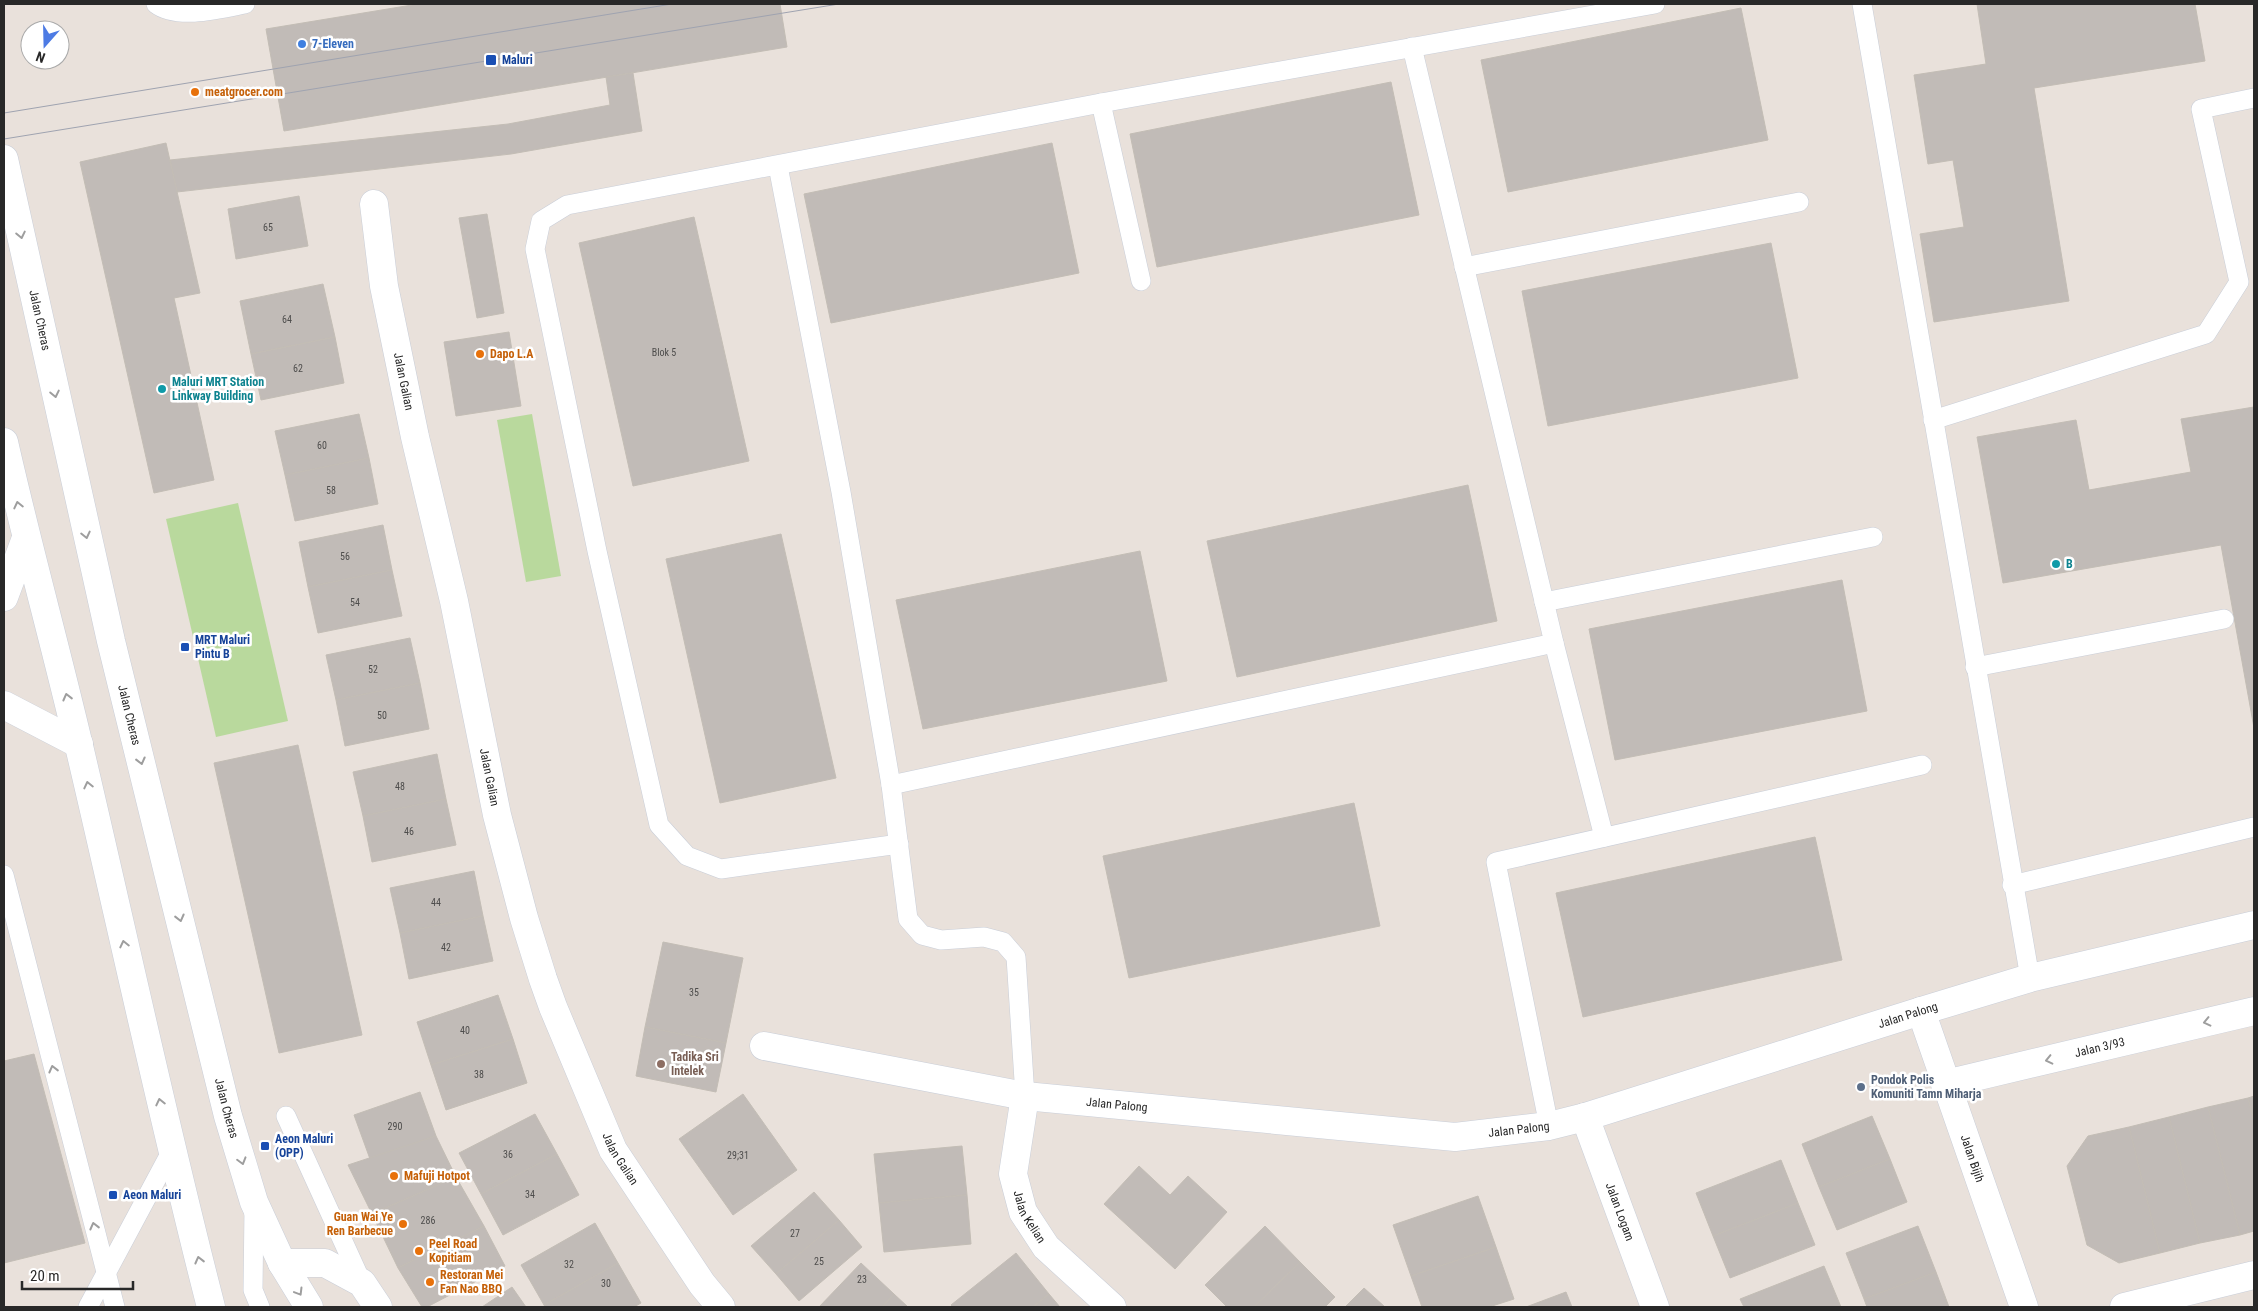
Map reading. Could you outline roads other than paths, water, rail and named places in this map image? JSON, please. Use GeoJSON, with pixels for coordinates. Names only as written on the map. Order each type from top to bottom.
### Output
{"type":"FeatureCollection","features":[{"type":"Feature","properties":{"kind":"street","name":"Jalan Cheras"},"geometry":{"type":"LineString","coordinates":[[4,159],[111,641],[228,1116],[254,1202],[282,1263],[309,1307]]}},
{"type":"Feature","properties":{"kind":"street","name":"Jalan Galian"},"geometry":{"type":"LineString","coordinates":[[374,204],[384,286],[415,437],[454,601],[497,815],[538,961],[553,1007],[613,1150],[702,1284],[721,1307]]}},
{"type":"Feature","properties":{"kind":"street"},"geometry":{"type":"LineString","coordinates":[[4,442],[26,538],[79,744],[171,1152],[211,1307]]}},
{"type":"Feature","properties":{"kind":"street"},"geometry":{"type":"LineString","coordinates":[[4,597],[26,538]]}},
{"type":"Feature","properties":{"kind":"street"},"geometry":{"type":"LineString","coordinates":[[4,705],[79,744]]}},
{"type":"Feature","properties":{"kind":"street","name":"Jalan Palong"},"geometry":{"type":"LineString","coordinates":[[764,1046],[1026,1096],[1455,1137],[1549,1126],[1585,1118],[1920,1011],[2030,978],[2254,925]]}},
{"type":"Feature","properties":{"kind":"street","name":"Jalan Bijih"},"geometry":{"type":"LineString","coordinates":[[1920,1011],[2024,1307]]}},
{"type":"Feature","properties":{"kind":"street","name":"Jalan 3/93"},"geometry":{"type":"LineString","coordinates":[[1946,1084],[2254,1011]]}},
{"type":"Feature","properties":{"kind":"street","name":"Jalan Kelian"},"geometry":{"type":"LineString","coordinates":[[1026,1096],[1013,1174],[1023,1212],[1046,1247],[1112,1307]]}},
{"type":"Feature","properties":{"kind":"street","name":"Jalan Logam"},"geometry":{"type":"LineString","coordinates":[[1585,1118],[1655,1307]]}},
{"type":"Feature","properties":{"kind":"street"},"geometry":{"type":"LineString","coordinates":[[282,1263],[325,1263],[362,1283],[378,1307]]}},
{"type":"Feature","properties":{"kind":"street"},"geometry":{"type":"LineString","coordinates":[[2124,1307],[2254,1275]]}},
{"type":"Feature","properties":{"kind":"lane"},"geometry":{"type":"LineString","coordinates":[[156,4],[161,8],[181,13],[245,4]]}},
{"type":"Feature","properties":{"kind":"lane"},"geometry":{"type":"LineString","coordinates":[[899,844],[721,869],[687,856],[659,825],[597,551],[535,249],[541,221],[567,205],[1101,103],[1655,4]]}},
{"type":"Feature","properties":{"kind":"lane"},"geometry":{"type":"LineString","coordinates":[[1862,4],[2012,885],[2030,978]]}},
{"type":"Feature","properties":{"kind":"lane"},"geometry":{"type":"LineString","coordinates":[[1412,47],[1544,602],[1604,837]]}},
{"type":"Feature","properties":{"kind":"lane"},"geometry":{"type":"LineString","coordinates":[[1933,420],[2206,334],[2239,282],[2201,110],[2254,98]]}},
{"type":"Feature","properties":{"kind":"lane"},"geometry":{"type":"LineString","coordinates":[[1101,103],[1141,281]]}},
{"type":"Feature","properties":{"kind":"lane"},"geometry":{"type":"LineString","coordinates":[[778,166],[841,492],[891,785],[908,919],[922,935],[941,940],[984,937],[1003,942],[1016,957],[1026,1096]]}},
{"type":"Feature","properties":{"kind":"lane"},"geometry":{"type":"LineString","coordinates":[[1464,267],[1799,202]]}},
{"type":"Feature","properties":{"kind":"lane"},"geometry":{"type":"LineString","coordinates":[[1544,602],[1873,537]]}},
{"type":"Feature","properties":{"kind":"lane"},"geometry":{"type":"LineString","coordinates":[[1975,667],[2224,619]]}},
{"type":"Feature","properties":{"kind":"lane"},"geometry":{"type":"LineString","coordinates":[[891,785],[1554,643]]}},
{"type":"Feature","properties":{"kind":"lane"},"geometry":{"type":"LineString","coordinates":[[1549,1126],[1496,862],[1922,765]]}},
{"type":"Feature","properties":{"kind":"lane"},"geometry":{"type":"LineString","coordinates":[[2012,885],[2254,827]]}},
{"type":"Feature","properties":{"kind":"lane"},"geometry":{"type":"LineString","coordinates":[[4,875],[115,1307]]}},
{"type":"Feature","properties":{"kind":"lane"},"geometry":{"type":"LineString","coordinates":[[286,1116],[362,1283]]}},
{"type":"Feature","properties":{"kind":"lane"},"geometry":{"type":"LineString","coordinates":[[88,1307],[171,1152]]}},
{"type":"Feature","properties":{"kind":"lane"},"geometry":{"type":"LineString","coordinates":[[254,1202],[253,1290],[260,1307]]}},
{"type":"Feature","properties":{"kind":"tram line"},"geometry":{"type":"LineString","coordinates":[[4,113],[672,4]]}},
{"type":"Feature","properties":{"kind":"tram line"},"geometry":{"type":"LineString","coordinates":[[4,139],[839,4]]}},
{"type":"Feature","properties":{"kind":"place","name":"7-Eleven"},"geometry":{"type":"Point","coordinates":[302,44]}},
{"type":"Feature","properties":{"kind":"place","name":"Maluri"},"geometry":{"type":"Point","coordinates":[491,60]}},
{"type":"Feature","properties":{"kind":"place","name":"meatgrocer.com"},"geometry":{"type":"Point","coordinates":[195,92]}},
{"type":"Feature","properties":{"kind":"place","name":"Dapo L.A"},"geometry":{"type":"Point","coordinates":[480,354]}},
{"type":"Feature","properties":{"kind":"place","name":"Maluri MRT Station Linkway Building"},"geometry":{"type":"Point","coordinates":[162,389]}},
{"type":"Feature","properties":{"kind":"place","name":"B"},"geometry":{"type":"Point","coordinates":[2056,564]}},
{"type":"Feature","properties":{"kind":"place","name":"MRT Maluri Pintu B"},"geometry":{"type":"Point","coordinates":[185,647]}},
{"type":"Feature","properties":{"kind":"place","name":"Tadika Sri Intelek"},"geometry":{"type":"Point","coordinates":[661,1064]}},
{"type":"Feature","properties":{"kind":"place","name":"Pondok Polis Komuniti Tamn Miharja"},"geometry":{"type":"Point","coordinates":[1861,1087]}},
{"type":"Feature","properties":{"kind":"place","name":"Aeon Maluri (OPP)"},"geometry":{"type":"Point","coordinates":[265,1146]}},
{"type":"Feature","properties":{"kind":"place","name":"Mafuji Hotpot"},"geometry":{"type":"Point","coordinates":[394,1176]}},
{"type":"Feature","properties":{"kind":"place","name":"Aeon Maluri"},"geometry":{"type":"Point","coordinates":[113,1195]}},
{"type":"Feature","properties":{"kind":"place","name":"Guan Wai Ye Ren Barbecue"},"geometry":{"type":"Point","coordinates":[403,1224]}},
{"type":"Feature","properties":{"kind":"place","name":"Peel Road Kopitiam"},"geometry":{"type":"Point","coordinates":[419,1251]}},
{"type":"Feature","properties":{"kind":"place","name":"Restoran Mei Fan Nao BBQ"},"geometry":{"type":"Point","coordinates":[430,1282]}}]}
